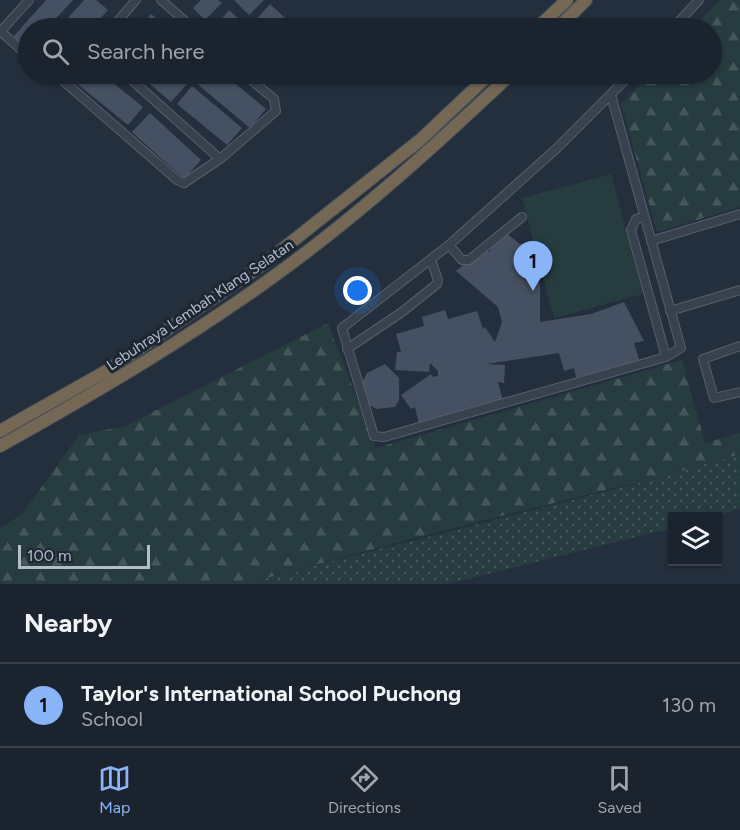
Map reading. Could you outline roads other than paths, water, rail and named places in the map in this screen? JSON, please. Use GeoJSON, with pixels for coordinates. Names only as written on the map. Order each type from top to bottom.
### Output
{"type":"FeatureCollection","features":[{"type":"Feature","properties":{"kind":"highway"},"geometry":{"type":"LineString","coordinates":[[548,18],[567,0]]}},
{"type":"Feature","properties":{"kind":"highway"},"geometry":{"type":"LineString","coordinates":[[568,18],[586,0]]}},
{"type":"Feature","properties":{"kind":"highway","name":"Lebuhraya Lembah Klang Selatan"},"geometry":{"type":"LineString","coordinates":[[0,431],[108,370],[265,263],[420,140],[479,84]]}},
{"type":"Feature","properties":{"kind":"highway","name":"Lebuhraya Lembah Klang Selatan"},"geometry":{"type":"LineString","coordinates":[[0,446],[115,382],[278,274],[430,150],[500,84]]}},
{"type":"Feature","properties":{"kind":"street"},"geometry":{"type":"LineString","coordinates":[[18,47],[0,31],[29,0]]}},
{"type":"Feature","properties":{"kind":"street"},"geometry":{"type":"LineString","coordinates":[[121,18],[136,0]]}},
{"type":"Feature","properties":{"kind":"street"},"geometry":{"type":"LineString","coordinates":[[161,0],[182,18]]}},
{"type":"Feature","properties":{"kind":"street"},"geometry":{"type":"LineString","coordinates":[[682,18],[699,0]]}},
{"type":"Feature","properties":{"kind":"street"},"geometry":{"type":"LineString","coordinates":[[67,84],[180,183],[187,182],[220,159],[276,111],[274,99],[256,84]]}},
{"type":"Feature","properties":{"kind":"street"},"geometry":{"type":"LineString","coordinates":[[136,84],[220,159]]}},
{"type":"Feature","properties":{"kind":"street"},"geometry":{"type":"LineString","coordinates":[[611,94],[681,348],[666,357],[378,438],[374,436],[342,328],[449,245],[556,149],[611,94],[621,84]]}},
{"type":"Feature","properties":{"kind":"street"},"geometry":{"type":"LineString","coordinates":[[651,241],[740,214]]}},
{"type":"Feature","properties":{"kind":"street"},"geometry":{"type":"LineString","coordinates":[[449,245],[462,260],[469,260],[522,217]]}},
{"type":"Feature","properties":{"kind":"street"},"geometry":{"type":"LineString","coordinates":[[644,217],[636,219],[631,230],[666,357]]}},
{"type":"Feature","properties":{"kind":"street"},"geometry":{"type":"LineString","coordinates":[[347,349],[402,312],[437,284],[438,280],[431,260]]}},
{"type":"Feature","properties":{"kind":"street"},"geometry":{"type":"LineString","coordinates":[[670,311],[740,290]]}},
{"type":"Feature","properties":{"kind":"street"},"geometry":{"type":"LineString","coordinates":[[739,349],[704,359],[714,398],[740,392]]}},
{"type":"Feature","properties":{"kind":"place","name":"Taylor's International School Puchong"},"geometry":{"type":"Point","coordinates":[533,291]}}]}
